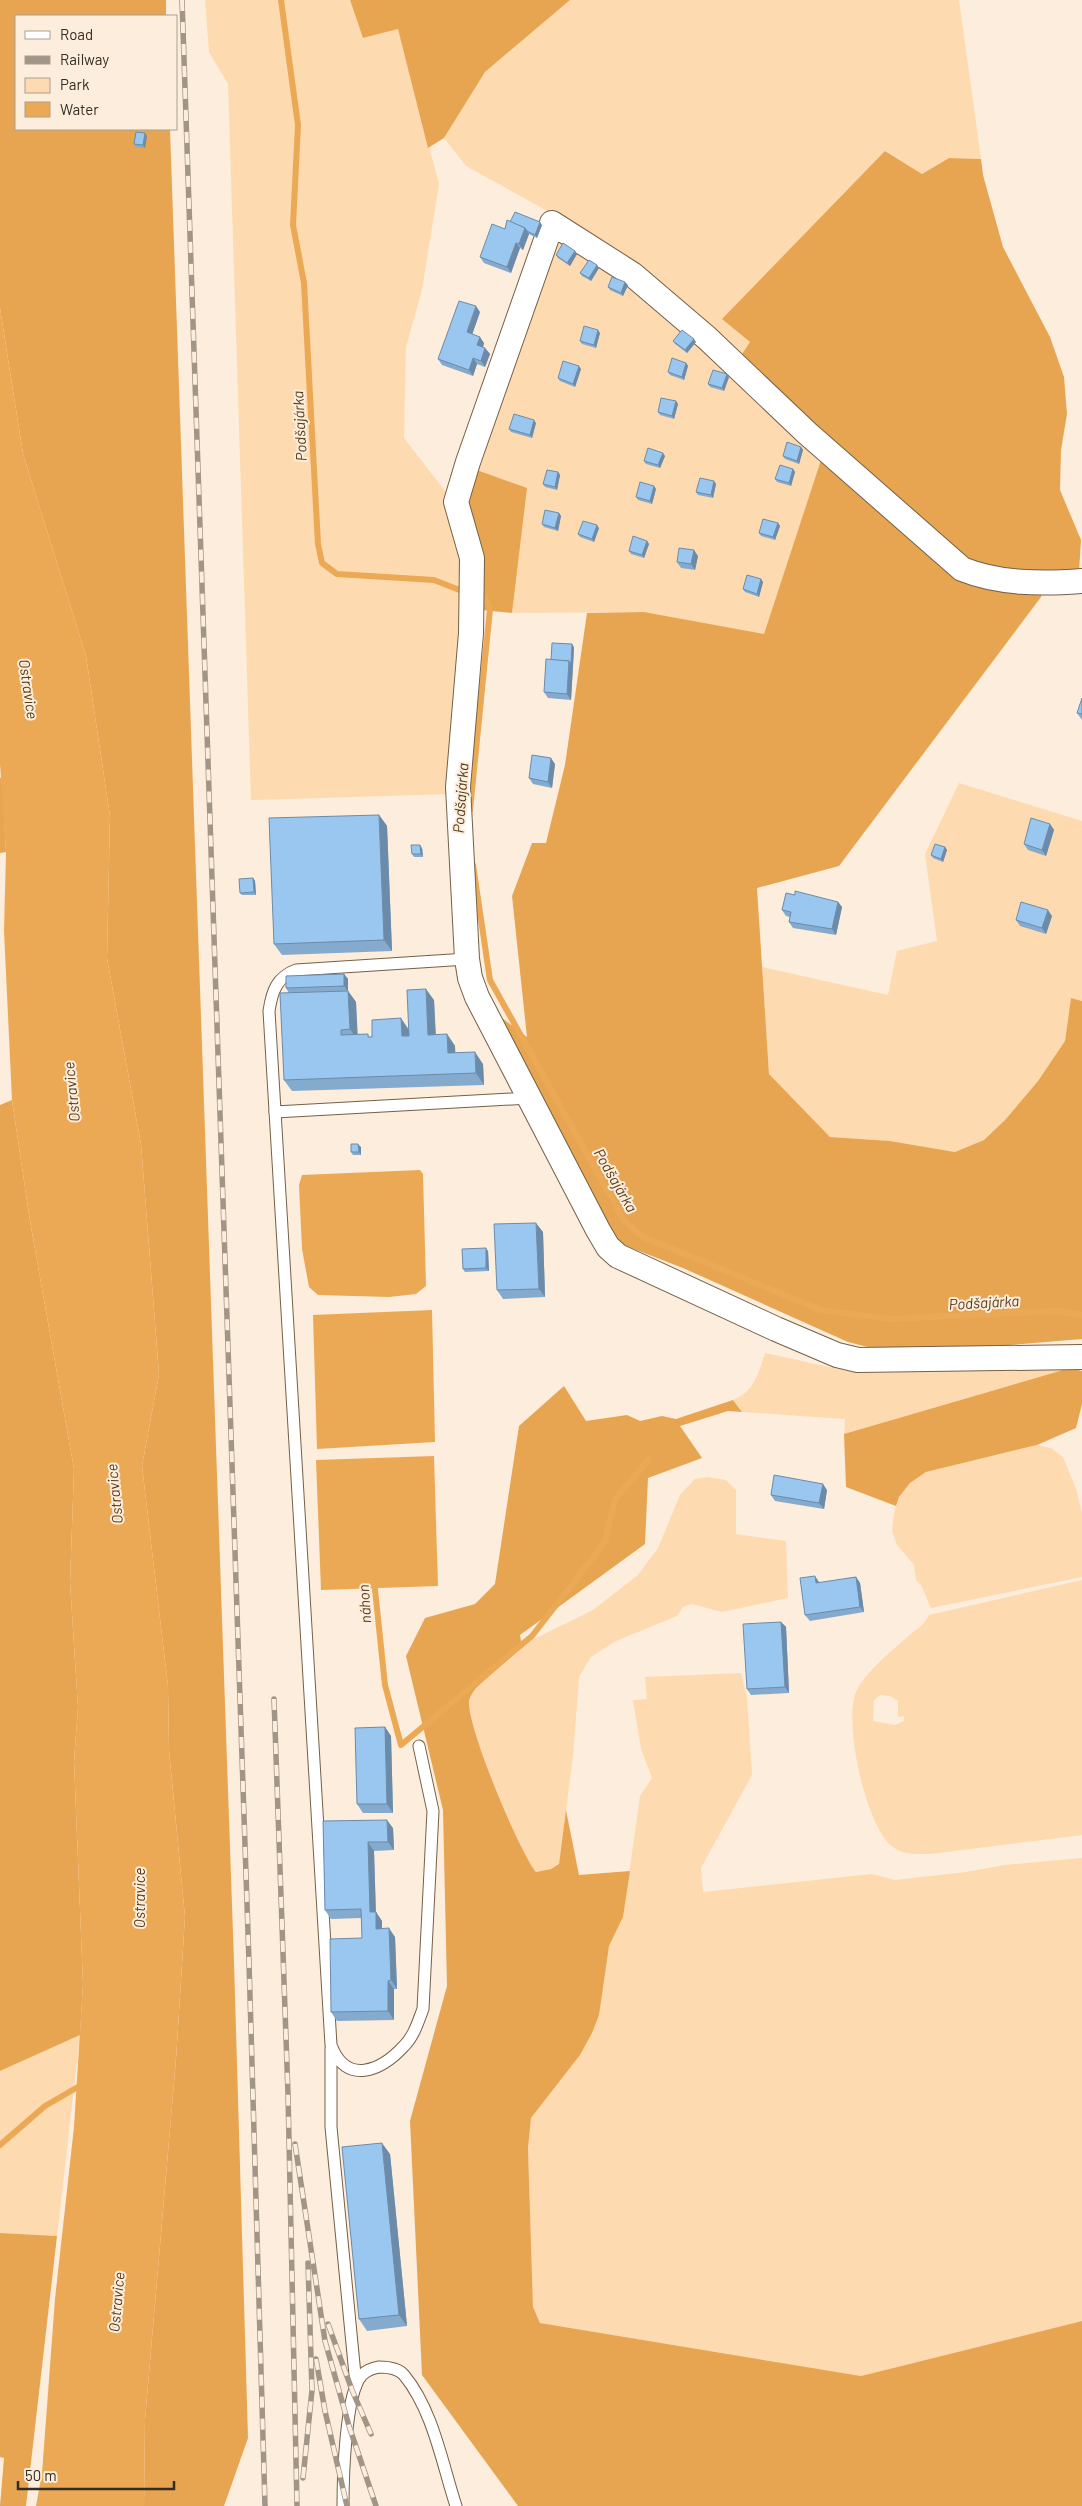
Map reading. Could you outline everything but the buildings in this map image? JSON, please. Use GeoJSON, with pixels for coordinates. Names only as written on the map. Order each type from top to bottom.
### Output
{"type":"FeatureCollection","features":[{"type":"Feature","properties":{"kind":"street"},"geometry":{"type":"LineString","coordinates":[[1082,581],[1053,582],[984,578],[962,569],[807,433],[707,338],[632,274],[552,223],[468,462],[456,502],[472,558],[472,607],[458,787],[467,959],[470,978],[477,997],[608,1247],[627,1260],[776,1329],[837,1355],[858,1360],[1082,1357]]}},
{"type":"Feature","properties":{"kind":"lane"},"geometry":{"type":"LineString","coordinates":[[343,2506],[343,2457],[356,2385],[331,2127],[331,2045],[269,1010],[275,987],[288,973],[309,967],[467,959]]}},
{"type":"Feature","properties":{"kind":"lane"},"geometry":{"type":"LineString","coordinates":[[275,1112],[529,1098]]}},
{"type":"Feature","properties":{"kind":"lane"},"geometry":{"type":"LineString","coordinates":[[331,2045],[339,2061],[350,2069],[371,2070],[404,2046],[414,2031],[423,2009],[433,1811],[418,1746]]}},
{"type":"Feature","properties":{"kind":"lane"},"geometry":{"type":"LineString","coordinates":[[356,2385],[363,2374],[372,2368],[389,2367],[402,2373],[415,2390],[430,2424],[456,2506]]}},
{"type":"Feature","properties":{"kind":"green space"},"geometry":{"type":"Polygon","coordinates":[[[205,0],[350,0],[363,38],[398,29],[439,184],[422,290],[406,347],[404,438],[452,500],[466,558],[451,794],[251,800],[228,84],[209,52],[205,0]]]}},
{"type":"Feature","properties":{"kind":"green space"},"geometry":{"type":"Polygon","coordinates":[[[570,0],[959,0],[981,159],[949,158],[922,174],[886,151],[723,319],[750,342],[740,357],[551,213],[466,166],[444,138],[485,72],[570,0]]]}},
{"type":"Feature","properties":{"kind":"green space"},"geometry":{"type":"Polygon","coordinates":[[[567,241],[626,276],[765,398],[820,463],[764,635],[644,612],[512,613],[516,566],[471,468],[551,247],[567,241]]]}},
{"type":"Feature","properties":{"kind":"green space"},"geometry":{"type":"Polygon","coordinates":[[[959,783],[1082,821],[1082,1001],[1071,998],[1065,1041],[1038,1081],[1005,1120],[984,1140],[955,1152],[890,1141],[830,1137],[769,1074],[762,967],[888,995],[897,951],[937,941],[925,854],[959,783]]]}},
{"type":"Feature","properties":{"kind":"green space"},"geometry":{"type":"Polygon","coordinates":[[[765,1353],[857,1373],[1070,1368],[844,1434],[845,1419],[742,1412],[733,1400],[751,1387],[758,1375],[765,1353]]]}},
{"type":"Feature","properties":{"kind":"green space"},"geometry":{"type":"Polygon","coordinates":[[[1037,1445],[1051,1448],[1063,1457],[1076,1489],[1082,1513],[1082,1577],[931,1608],[921,1585],[916,1580],[914,1565],[897,1545],[892,1531],[894,1513],[899,1497],[910,1483],[926,1472],[1037,1445]]]}},
{"type":"Feature","properties":{"kind":"green space"},"geometry":{"type":"Polygon","coordinates":[[[708,1477],[726,1480],[736,1490],[736,1534],[786,1541],[788,1598],[722,1612],[692,1604],[683,1607],[677,1616],[616,1641],[591,1657],[579,1677],[573,1756],[559,1864],[551,1869],[536,1872],[518,1840],[485,1761],[471,1716],[469,1702],[471,1696],[476,1688],[526,1643],[593,1610],[638,1575],[658,1548],[680,1495],[695,1479],[708,1477]]]}},
{"type":"Feature","properties":{"kind":"green space"},"geometry":{"type":"Polygon","coordinates":[[[1082,1580],[1082,1835],[930,1854],[910,1854],[897,1850],[883,1836],[866,1798],[860,1774],[852,1726],[853,1706],[856,1692],[865,1678],[885,1657],[922,1625],[929,1615],[1082,1580]],[[880,1695],[874,1700],[873,1721],[895,1725],[904,1721],[904,1716],[898,1717],[898,1701],[890,1696],[880,1695]]]}},
{"type":"Feature","properties":{"kind":"green space"},"geometry":{"type":"Polygon","coordinates":[[[741,1673],[747,1698],[752,1775],[701,1868],[703,1892],[872,1874],[895,1880],[966,1872],[1005,1865],[1082,1858],[1082,2321],[861,2376],[540,2323],[533,2307],[528,2148],[531,2118],[580,2055],[609,1946],[623,1917],[640,1796],[652,1778],[641,1749],[633,1700],[647,1699],[645,1677],[741,1673]]]}},
{"type":"Feature","properties":{"kind":"green space"},"geometry":{"type":"Polygon","coordinates":[[[80,2035],[57,2236],[0,2233],[0,2071],[80,2035]]]}},
{"type":"Feature","properties":{"kind":"shaded area"},"geometry":{"type":"Polygon","coordinates":[[[0,0],[166,0],[166,15],[15,15],[15,130],[170,130],[234,1962],[248,2438],[224,2506],[144,2506],[145,2420],[176,2059],[185,1917],[169,1750],[168,1686],[142,1466],[159,1374],[141,1144],[107,958],[110,816],[86,656],[23,454],[0,308],[0,0]]]}},
{"type":"Feature","properties":{"kind":"shaded area"},"geometry":{"type":"Polygon","coordinates":[[[350,0],[570,0],[485,72],[444,138],[428,148],[398,29],[363,38],[350,0]]]}},
{"type":"Feature","properties":{"kind":"shaded area"},"geometry":{"type":"Polygon","coordinates":[[[885,151],[922,174],[949,158],[981,159],[983,175],[1003,247],[1050,337],[1064,377],[1067,414],[1061,450],[1060,490],[1081,540],[1079,571],[1045,571],[1041,597],[839,866],[757,888],[769,1074],[830,1137],[890,1141],[955,1152],[984,1140],[1005,1120],[1038,1081],[1065,1041],[1071,998],[1082,1001],[1082,1339],[927,1352],[879,1350],[848,1342],[683,1268],[626,1246],[613,1235],[494,1012],[527,1037],[512,896],[532,843],[546,843],[565,765],[587,613],[644,612],[764,634],[820,463],[821,441],[740,357],[750,342],[722,319],[885,151]]]}},
{"type":"Feature","properties":{"kind":"shaded area"},"geometry":{"type":"Polygon","coordinates":[[[471,468],[527,488],[512,613],[481,610],[463,500],[471,468]]]}},
{"type":"Feature","properties":{"kind":"shaded area"},"geometry":{"type":"Polygon","coordinates":[[[0,778],[2,778],[6,852],[0,853],[0,778]]]}},
{"type":"Feature","properties":{"kind":"shaded area"},"geometry":{"type":"Polygon","coordinates":[[[12,1100],[30,1221],[74,1469],[70,1583],[78,1707],[74,1761],[83,1984],[80,2035],[0,2071],[0,1105],[12,1100]]]}},
{"type":"Feature","properties":{"kind":"shaded area"},"geometry":{"type":"Polygon","coordinates":[[[1070,1368],[1082,1371],[1082,1404],[1076,1428],[1037,1445],[926,1472],[910,1483],[899,1497],[896,1506],[846,1487],[844,1434],[1070,1368]]]}},
{"type":"Feature","properties":{"kind":"shaded area"},"geometry":{"type":"Polygon","coordinates":[[[564,1386],[586,1421],[627,1415],[640,1421],[662,1416],[676,1419],[733,1400],[742,1412],[728,1411],[680,1426],[702,1458],[648,1478],[645,1544],[520,1635],[522,1647],[476,1688],[469,1701],[476,1736],[495,1788],[518,1840],[536,1872],[551,1869],[559,1864],[566,1810],[579,1875],[630,1871],[623,1917],[609,1946],[599,2015],[592,2033],[580,2055],[531,2118],[528,2148],[533,2307],[540,2323],[861,2376],[1082,2321],[1082,2506],[518,2506],[422,2375],[410,2121],[447,1986],[443,1810],[406,1656],[425,1618],[475,1604],[495,1584],[519,1426],[564,1386]]]}},
{"type":"Feature","properties":{"kind":"shaded area"},"geometry":{"type":"Polygon","coordinates":[[[0,2233],[57,2236],[26,2506],[0,2506],[4,2458],[0,2457],[0,2233]]]}},
{"type":"Feature","properties":{"kind":"water","name":"Ostravice"},"geometry":{"type":"Polygon","coordinates":[[[0,308],[23,454],[86,656],[110,816],[107,958],[141,1144],[159,1374],[142,1466],[168,1686],[169,1750],[185,1917],[176,2059],[145,2420],[144,2506],[36,2506],[42,2473],[55,2299],[74,2127],[83,1984],[74,1761],[78,1707],[70,1583],[74,1469],[30,1221],[12,1100],[4,931],[6,852],[0,764],[0,308]]]}},
{"type":"Feature","properties":{"kind":"water"},"geometry":{"type":"Polygon","coordinates":[[[420,1170],[423,1174],[426,1286],[416,1294],[389,1297],[318,1295],[309,1287],[302,1249],[299,1185],[302,1175],[420,1170]]]}},
{"type":"Feature","properties":{"kind":"water"},"geometry":{"type":"Polygon","coordinates":[[[432,1310],[435,1442],[317,1449],[313,1315],[432,1310]]]}},
{"type":"Feature","properties":{"kind":"water"},"geometry":{"type":"Polygon","coordinates":[[[434,1456],[438,1586],[321,1590],[316,1460],[434,1456]]]}},
{"type":"Feature","properties":{"kind":"waterway","name":"Podšajárka"},"geometry":{"type":"LineString","coordinates":[[281,0],[298,125],[293,225],[304,283],[318,544],[322,563],[337,574],[434,580],[467,593]]}},
{"type":"Feature","properties":{"kind":"waterway","name":"Podšajárka"},"geometry":{"type":"LineString","coordinates":[[470,810],[490,609],[486,599],[477,596]]}},
{"type":"Feature","properties":{"kind":"waterway","name":"Podšajárka"},"geometry":{"type":"LineString","coordinates":[[473,865],[490,980],[623,1219],[643,1237],[821,1310],[890,1319],[1057,1311],[1082,1315]]}},
{"type":"Feature","properties":{"kind":"waterway","name":"náhon"},"geometry":{"type":"LineString","coordinates":[[374,1580],[385,1685],[401,1745],[532,1636],[605,1542],[615,1499],[649,1459]]}},
{"type":"Feature","properties":{"kind":"waterway"},"geometry":{"type":"LineString","coordinates":[[0,2145],[45,2106],[83,2084]]}},
{"type":"Feature","properties":{"kind":"railway"},"geometry":{"type":"LineString","coordinates":[[182,0],[249,1962],[265,2506]]}},
{"type":"Feature","properties":{"kind":"railway"},"geometry":{"type":"LineString","coordinates":[[274,1699],[288,2094],[297,2506]]}},
{"type":"Feature","properties":{"kind":"railway"},"geometry":{"type":"LineString","coordinates":[[295,2144],[325,2341],[349,2426],[376,2506]]}},
{"type":"Feature","properties":{"kind":"railway"},"geometry":{"type":"LineString","coordinates":[[303,2478],[312,2390],[308,2263]]}},
{"type":"Feature","properties":{"kind":"railway"},"geometry":{"type":"LineString","coordinates":[[328,2324],[352,2390],[371,2434]]}},
{"type":"Feature","properties":{"kind":"railway"},"geometry":{"type":"LineString","coordinates":[[316,2359],[325,2411],[347,2506]]}}]}
